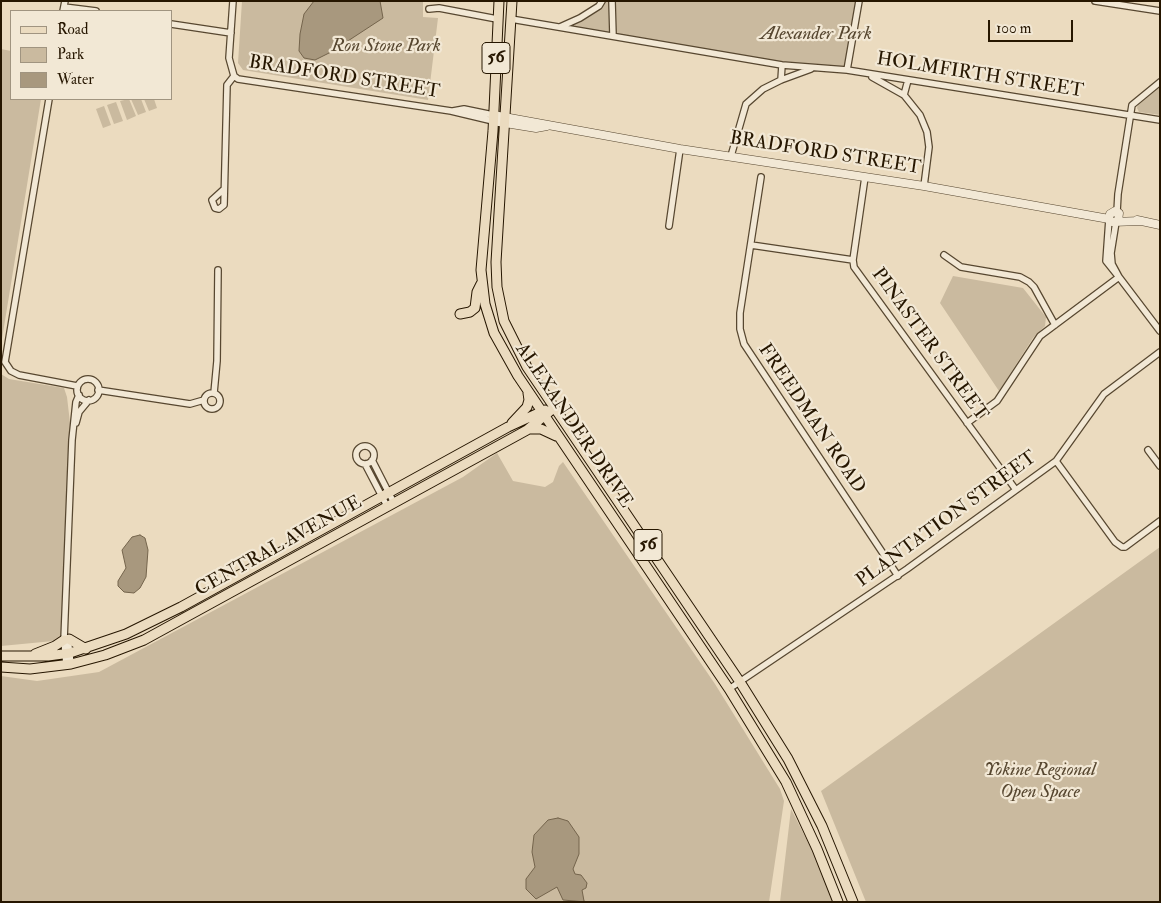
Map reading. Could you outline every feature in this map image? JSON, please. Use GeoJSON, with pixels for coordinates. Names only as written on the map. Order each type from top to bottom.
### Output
{"type":"FeatureCollection","features":[{"type":"Feature","properties":{"kind":"main road","name":"ALEXANDER DRIVE"},"geometry":{"type":"LineString","coordinates":[[499,1],[481,284],[494,333],[528,392],[561,438],[729,689],[786,782],[817,848],[838,902]]}},
{"type":"Feature","properties":{"kind":"main road","name":"ALEXANDER DRIVE"},"geometry":{"type":"LineString","coordinates":[[512,1],[496,262],[501,313],[517,350],[740,682],[796,775],[822,826],[853,902]]}},
{"type":"Feature","properties":{"kind":"main road"},"geometry":{"type":"LineString","coordinates":[[460,314],[470,312],[475,308],[477,292],[481,284]]}},
{"type":"Feature","properties":{"kind":"main road"},"geometry":{"type":"LineString","coordinates":[[508,427],[527,407],[530,400],[528,392]]}},
{"type":"Feature","properties":{"kind":"main road","name":"CENTRAL AVENUE"},"geometry":{"type":"LineString","coordinates":[[1,668],[30,668],[68,664],[105,655],[144,640],[527,430],[544,414],[555,407]]}},
{"type":"Feature","properties":{"kind":"main road","name":"CENTRAL AVENUE"},"geometry":{"type":"LineString","coordinates":[[1,656],[28,657],[67,654],[126,634],[181,607],[508,427],[544,414]]}},
{"type":"Feature","properties":{"kind":"main road"},"geometry":{"type":"LineString","coordinates":[[527,430],[540,429],[561,438]]}},
{"type":"Feature","properties":{"kind":"main road"},"geometry":{"type":"LineString","coordinates":[[28,657],[66,640],[86,649]]}},
{"type":"Feature","properties":{"kind":"street"},"geometry":{"type":"LineString","coordinates":[[223,190],[227,85],[234,76],[229,64],[233,1]]}},
{"type":"Feature","properties":{"kind":"street"},"geometry":{"type":"LineString","coordinates":[[558,28],[580,18],[599,6],[602,1]]}},
{"type":"Feature","properties":{"kind":"street"},"geometry":{"type":"LineString","coordinates":[[612,1],[613,36]]}},
{"type":"Feature","properties":{"kind":"street"},"geometry":{"type":"LineString","coordinates":[[847,70],[859,1]]}},
{"type":"Feature","properties":{"kind":"street"},"geometry":{"type":"LineString","coordinates":[[1094,1],[1160,12]]}},
{"type":"Feature","properties":{"kind":"street"},"geometry":{"type":"LineString","coordinates":[[64,7],[88,10]]}},
{"type":"Feature","properties":{"kind":"street"},"geometry":{"type":"LineString","coordinates":[[429,9],[439,8],[498,19]]}},
{"type":"Feature","properties":{"kind":"street","name":"HOLMFIRTH STREET"},"geometry":{"type":"LineString","coordinates":[[510,19],[782,65],[847,70],[1160,120]]}},
{"type":"Feature","properties":{"kind":"street"},"geometry":{"type":"LineString","coordinates":[[172,24],[231,34]]}},
{"type":"Feature","properties":{"kind":"street"},"geometry":{"type":"LineString","coordinates":[[781,80],[782,65]]}},
{"type":"Feature","properties":{"kind":"street"},"geometry":{"type":"LineString","coordinates":[[731,156],[746,104],[763,89],[781,80],[815,68]]}},
{"type":"Feature","properties":{"kind":"street"},"geometry":{"type":"LineString","coordinates":[[868,74],[904,95],[920,116],[927,132],[928,165],[924,186]]}},
{"type":"Feature","properties":{"kind":"street","name":"BRADFORD STREET"},"geometry":{"type":"LineString","coordinates":[[234,76],[238,79],[451,111],[464,109],[493,118],[538,122],[547,126],[680,149],[1114,216],[1160,225]]}},
{"type":"Feature","properties":{"kind":"street"},"geometry":{"type":"LineString","coordinates":[[904,95],[908,80]]}},
{"type":"Feature","properties":{"kind":"street"},"geometry":{"type":"LineString","coordinates":[[1160,82],[1132,105],[1129,115],[1114,216],[1111,258],[1119,277],[1160,330]]}},
{"type":"Feature","properties":{"kind":"street"},"geometry":{"type":"LineString","coordinates":[[49,100],[5,362],[11,371],[19,375],[78,386]]}},
{"type":"Feature","properties":{"kind":"street"},"geometry":{"type":"LineString","coordinates":[[669,226],[680,149]]}},
{"type":"Feature","properties":{"kind":"street","name":"FREEDMAN ROAD"},"geometry":{"type":"LineString","coordinates":[[761,177],[740,323],[744,344],[898,576]]}},
{"type":"Feature","properties":{"kind":"street","name":"PINASTER STREET"},"geometry":{"type":"LineString","coordinates":[[865,177],[853,260],[858,274],[1016,490]]}},
{"type":"Feature","properties":{"kind":"street"},"geometry":{"type":"LineString","coordinates":[[751,244],[853,260]]}},
{"type":"Feature","properties":{"kind":"street"},"geometry":{"type":"LineString","coordinates":[[944,255],[960,267],[1020,278],[1029,282],[1034,287],[1055,325]]}},
{"type":"Feature","properties":{"kind":"street"},"geometry":{"type":"LineString","coordinates":[[214,393],[217,361],[218,270]]}},
{"type":"Feature","properties":{"kind":"street"},"geometry":{"type":"LineString","coordinates":[[967,423],[997,401],[1035,342],[1119,277]]}},
{"type":"Feature","properties":{"kind":"street","name":"PLANTATION STREET"},"geometry":{"type":"LineString","coordinates":[[729,689],[898,576],[1056,461],[1104,394],[1160,352]]}},
{"type":"Feature","properties":{"kind":"street"},"geometry":{"type":"LineString","coordinates":[[68,664],[66,628],[72,440],[76,402],[79,395],[78,386],[82,380],[92,380],[97,384],[96,396],[89,400],[79,412],[72,440]]}},
{"type":"Feature","properties":{"kind":"street"},"geometry":{"type":"LineString","coordinates":[[98,390],[190,404],[204,400],[207,394],[214,393]]}},
{"type":"Feature","properties":{"kind":"street"},"geometry":{"type":"LineString","coordinates":[[204,400],[207,407],[216,407],[220,399],[214,393]]}},
{"type":"Feature","properties":{"kind":"street"},"geometry":{"type":"LineString","coordinates":[[79,395],[82,399],[89,400]]}},
{"type":"Feature","properties":{"kind":"street"},"geometry":{"type":"LineString","coordinates":[[385,495],[372,460],[374,454],[371,448],[366,446],[360,447],[356,451],[358,461],[365,464],[385,495],[391,504]]}},
{"type":"Feature","properties":{"kind":"street"},"geometry":{"type":"LineString","coordinates":[[1148,450],[1160,466]]}},
{"type":"Feature","properties":{"kind":"street"},"geometry":{"type":"LineString","coordinates":[[365,464],[372,460]]}},
{"type":"Feature","properties":{"kind":"street"},"geometry":{"type":"LineString","coordinates":[[1056,461],[1115,542],[1122,547],[1125,547],[1160,521]]}},
{"type":"Feature","properties":{"kind":"green space","name":"Ron Stone Park"},"geometry":{"type":"Polygon","coordinates":[[[242,1],[439,1],[423,2],[423,17],[438,18],[428,100],[243,70],[238,63],[242,1]]]}},
{"type":"Feature","properties":{"kind":"green space","name":"Alexander Park"},"geometry":{"type":"Polygon","coordinates":[[[602,1],[859,1],[847,70],[815,68],[558,28],[580,18],[602,1]]]}},
{"type":"Feature","properties":{"kind":"green space"},"geometry":{"type":"Polygon","coordinates":[[[1,49],[10,51],[10,100],[41,100],[1,345],[1,49]]]}},
{"type":"Feature","properties":{"kind":"green space"},"geometry":{"type":"Polygon","coordinates":[[[1160,86],[1160,115],[1139,112],[1138,104],[1160,86]]]}},
{"type":"Feature","properties":{"kind":"green space"},"geometry":{"type":"Polygon","coordinates":[[[129,100],[136,116],[127,120],[120,101],[129,100]]]}},
{"type":"Feature","properties":{"kind":"green space"},"geometry":{"type":"Polygon","coordinates":[[[131,100],[141,100],[146,112],[138,115],[131,100]]]}},
{"type":"Feature","properties":{"kind":"green space"},"geometry":{"type":"Polygon","coordinates":[[[144,100],[154,100],[157,108],[149,111],[144,100]]]}},
{"type":"Feature","properties":{"kind":"green space"},"geometry":{"type":"Polygon","coordinates":[[[116,102],[123,121],[114,124],[107,105],[116,102]]]}},
{"type":"Feature","properties":{"kind":"green space"},"geometry":{"type":"Polygon","coordinates":[[[104,106],[111,125],[103,128],[96,109],[104,106]]]}},
{"type":"Feature","properties":{"kind":"green space"},"geometry":{"type":"Polygon","coordinates":[[[953,276],[1023,288],[1046,317],[1045,326],[1033,338],[999,391],[940,303],[953,276]]]}},
{"type":"Feature","properties":{"kind":"green space"},"geometry":{"type":"Polygon","coordinates":[[[1,374],[9,379],[64,388],[67,397],[72,440],[64,640],[1,646],[1,374]]]}},
{"type":"Feature","properties":{"kind":"green space"},"geometry":{"type":"Polygon","coordinates":[[[497,453],[513,481],[545,487],[553,482],[559,466],[563,462],[715,684],[780,789],[784,801],[769,902],[1,902],[1,676],[37,681],[99,672],[463,477],[497,453]]]}},
{"type":"Feature","properties":{"kind":"green space","name":"Yokine Regional Open Space"},"geometry":{"type":"Polygon","coordinates":[[[1160,547],[1160,902],[866,902],[821,791],[1160,547]]]}},
{"type":"Feature","properties":{"kind":"green space"},"geometry":{"type":"Polygon","coordinates":[[[791,809],[812,850],[833,902],[780,902],[791,809]]]}},
{"type":"Feature","properties":{"kind":"water"},"geometry":{"type":"Polygon","coordinates":[[[314,1],[380,1],[383,18],[331,52],[315,60],[304,58],[299,51],[300,34],[304,14],[314,1]]]}},
{"type":"Feature","properties":{"kind":"water"},"geometry":{"type":"Polygon","coordinates":[[[140,535],[145,538],[148,550],[146,577],[140,588],[134,593],[124,592],[118,586],[118,581],[126,568],[122,550],[132,537],[140,535]]]}},
{"type":"Feature","properties":{"kind":"water"},"geometry":{"type":"Polygon","coordinates":[[[558,818],[568,821],[579,837],[579,854],[573,869],[575,874],[581,875],[587,883],[586,888],[582,890],[584,901],[586,902],[563,900],[557,887],[536,899],[526,889],[526,879],[535,867],[532,852],[534,835],[548,820],[558,818]]]}}]}
